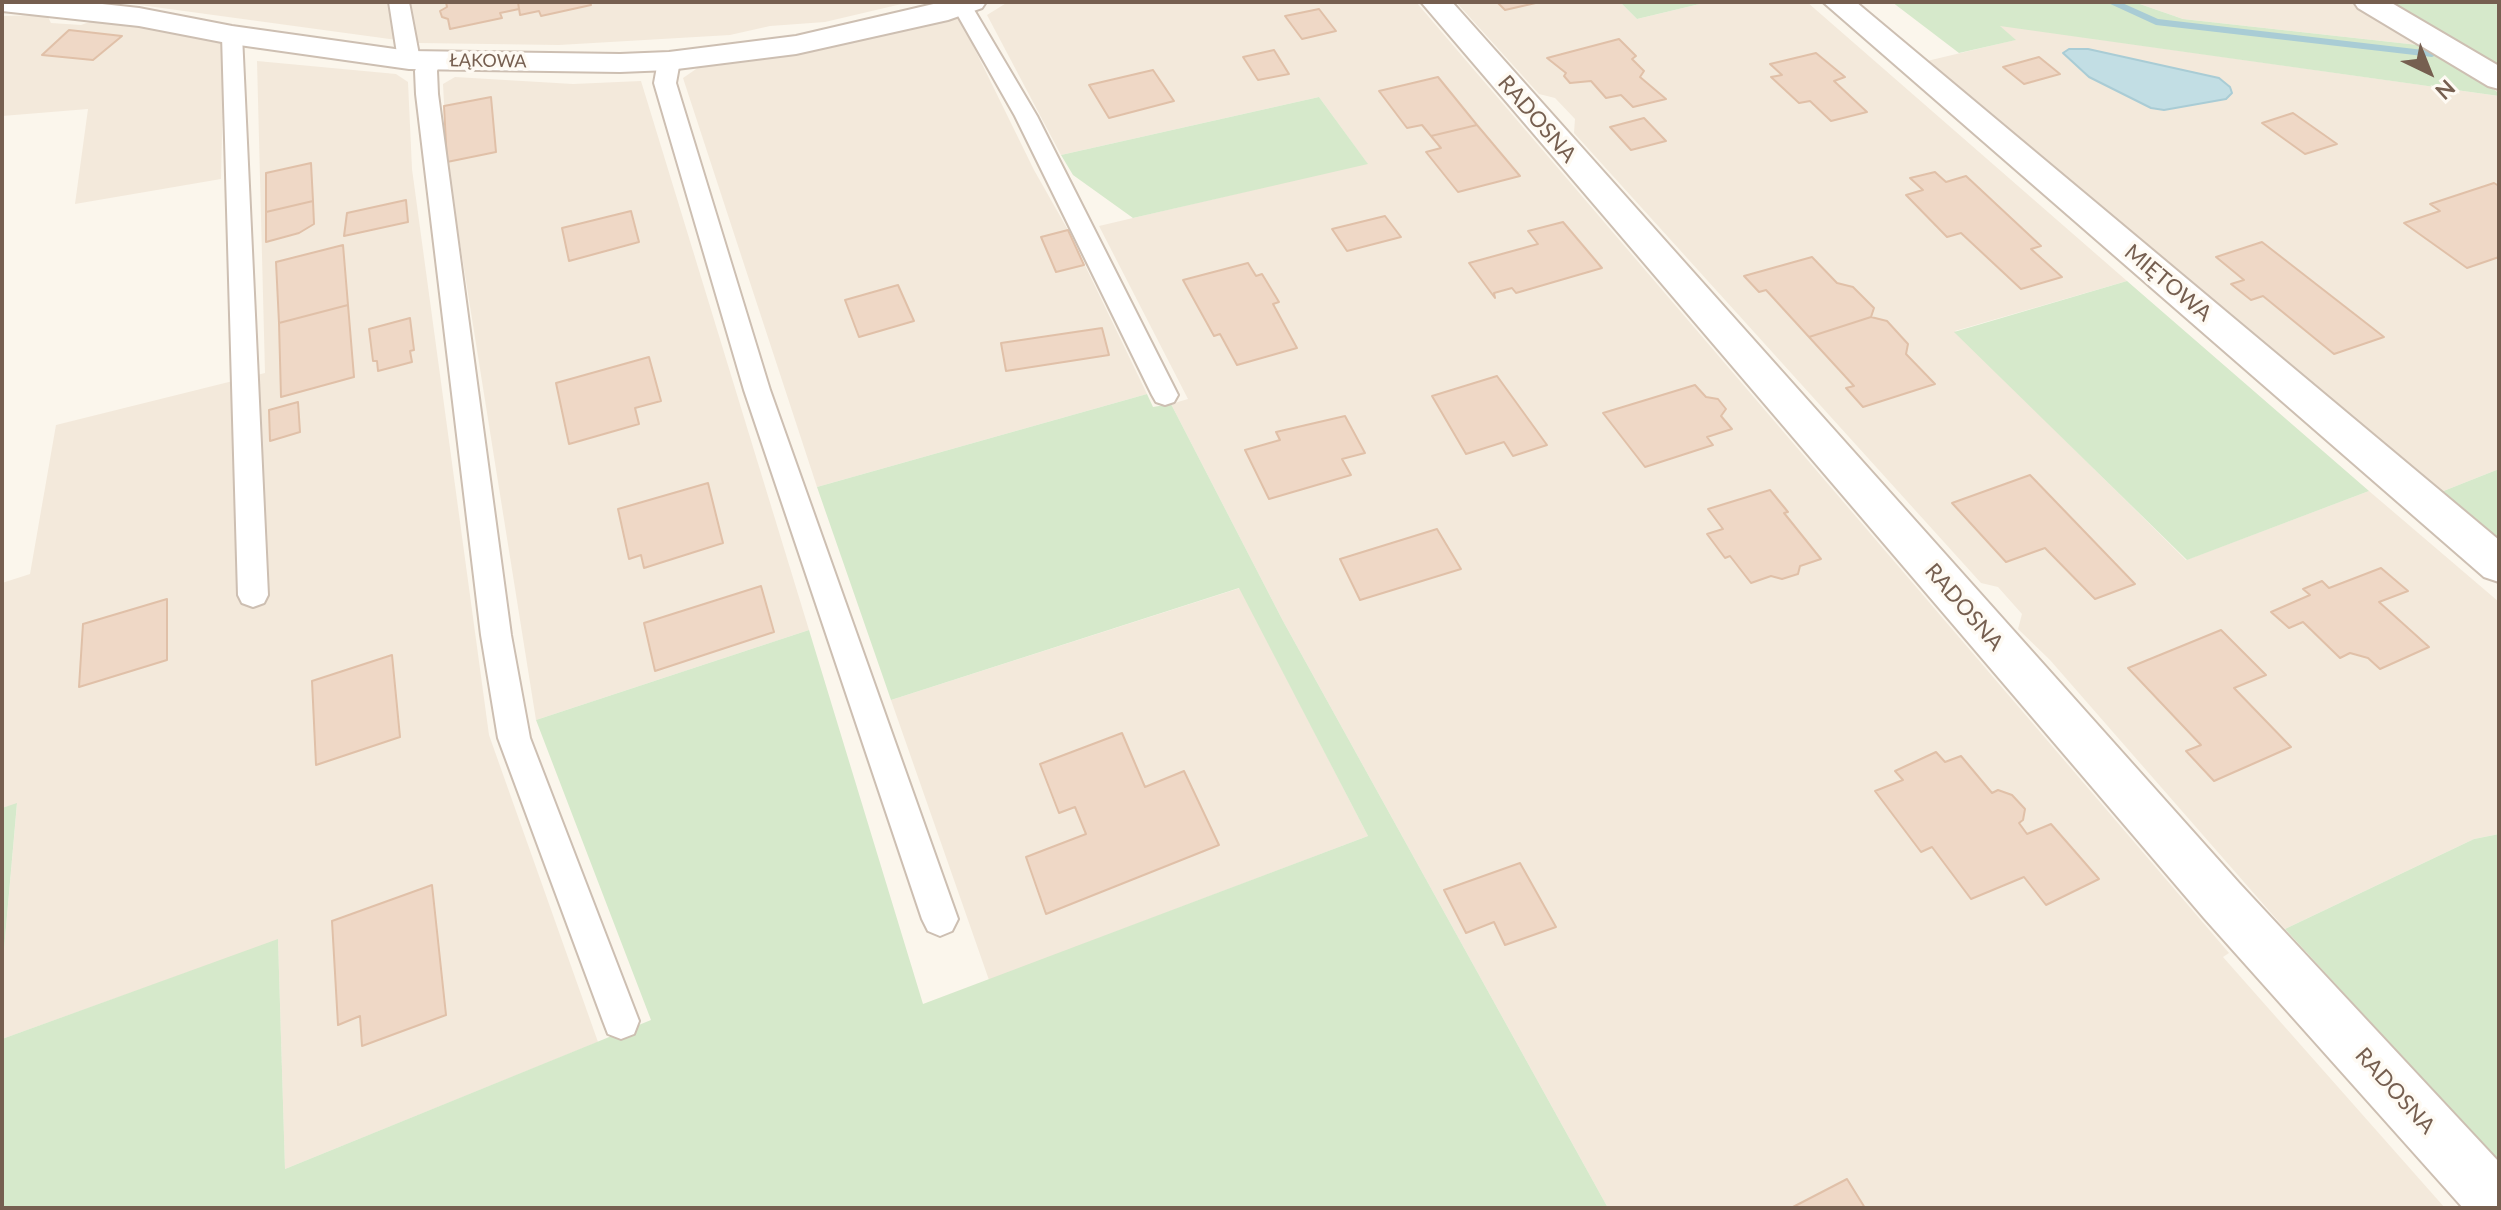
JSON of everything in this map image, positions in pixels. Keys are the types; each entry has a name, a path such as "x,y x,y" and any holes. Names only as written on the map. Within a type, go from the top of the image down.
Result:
{"street":[{"name":"ŁĄKOWA","path":"2,2 139,17 232,35 420,60 669,61 796,45 967,4"},
{"name":"RADOSNA","path":"1436,2 2222,901 2499,1205"},
{"name":"MIĘTOWA","path":"1838,2 2499,565"},
{"path":"2369,2 2499,79"}],"lane":[{"path":"399,2 426,71 496,635 514,738 621,1021"},
{"path":"967,4 1165,395"},
{"path":"232,35 253,595"},
{"path":"669,61 665,83 757,390 940,919"}],"shaded area":[{"path":"118,2 910,2 825,22 770,26 730,35 559,45 419,43"},
{"path":"1008,2 1416,2 2229,953 2223,957 2445,1208 1608,1208 1283,621 1171,404 1188,399 1099,226 1367,163 1319,97 1061,155 987,15"},
{"path":"1456,2 1620,2 1637,19 1708,2 1807,2 2127,281 1955,331 2186,560 2369,491 2499,602 2499,834 2474,839 2285,929 2050,660 2018,629 2022,614 1998,587 1981,583 1574,133 1575,119 1555,98 1539,94"},
{"path":"2134,2 2354,2 2427,46 2183,19"},
{"path":"47,15 51,23 81,25 98,19 224,44 221,179 75,204 88,109 2,116 2,16"},
{"path":"959,17 1034,170 1068,230 1147,394 817,487 683,78 699,67 768,59"},
{"path":"1998,25 2499,96 2499,469 2441,492 1927,61 2015,40"},
{"path":"257,61 396,74 408,82 412,169 489,735 598,1042 285,1169 278,940 2,1039 2,972 17,804 2,808 2,583 30,574 56,425 265,373"},
{"path":"455,77 573,84 641,81 809,630 536,720 447,162 443,84"},
{"path":"1240,588 1368,836 989,980 891,700"}],"green space":[{"path":"1620,2 1708,2 1637,19"},
{"path":"1892,2 2134,2 2183,19 2427,46 2499,93 2499,96 2000,26 2016,40 1959,53"},
{"path":"2384,2 2499,2 2499,69"},
{"path":"1319,97 1368,164 1133,218 1073,175 1061,155"},
{"path":"2127,281 2369,491 2187,560 1954,332"},
{"path":"1147,394 1153,407 1171,404 1283,621 1608,1208 2,1208 2,1039 278,939 285,1169 651,1020 536,720 809,630 923,1004 1368,836 1239,588 891,700 817,487"},
{"path":"2499,469 2499,540 2441,492"},
{"path":"17,803 2,972 2,808"},
{"path":"2499,834 2499,1162 2285,929 2474,839"}],"water":[{"path":"2069,49 2088,49 2219,78 2230,87 2232,93 2226,99 2164,110 2151,108 2089,77 2063,53"}],"building":[{"path":"446,2 518,2 519,9 500,13 502,18 450,29 448,19 442,17 440,11 447,7"},
{"path":"518,2 590,2 591,5 541,16 539,11 520,15"},
{"path":"1497,2 1540,2 1505,10"},
{"path":"1319,9 1336,31 1302,39 1285,16"},
{"path":"69,30 122,36 93,60 42,55"},
{"path":"1619,39 1636,56 1632,59 1644,71 1640,77 1666,99 1633,107 1621,95 1606,98 1591,81 1570,83 1564,76 1566,73 1547,58"},
{"path":"1274,50 1289,74 1258,80 1243,57"},
{"path":"1816,53 1845,77 1834,81 1867,112 1831,121 1810,101 1799,103 1771,77 1782,75 1770,64"},
{"path":"2039,57 2060,74 2024,84 2003,67"},
{"path":"1153,70 1174,101 1109,118 1089,85"},
{"path":"1438,77 1477,125 1431,136 1422,125 1407,128 1379,91"},
{"path":"491,97 496,152 447,162 444,106"},
{"path":"2293,113 2337,144 2305,154 2262,123"},
{"path":"1644,118 1666,141 1631,150 1610,127"},
{"path":"1477,125 1520,176 1458,192 1426,152 1441,148 1431,136"},
{"path":"311,163 313,201 266,212 266,173"},
{"path":"1935,172 1946,182 1966,176 2041,246 2031,249 2062,277 2021,289 1961,233 1947,237 1906,195 1923,190 1910,178"},
{"path":"2494,183 2499,186 2499,257 2467,268 2404,223 2440,211 2430,204"},
{"path":"406,200 408,222 344,236 347,213"},
{"path":"313,201 314,224 299,233 266,242 266,212"},
{"path":"631,211 639,242 569,261 562,228"},
{"path":"1385,216 1401,237 1347,251 1332,229"},
{"path":"1563,222 1602,268 1516,293 1512,288 1494,293 1495,298 1469,263 1538,244 1528,231"},
{"path":"1068,230 1084,265 1056,272 1041,237"},
{"path":"2262,242 2384,337 2334,354 2263,296 2251,300 2231,284 2244,280 2216,257"},
{"path":"343,245 348,305 279,323 276,262"},
{"path":"1812,257 1837,283 1853,287 1874,308 1871,317 1809,337 1766,290 1759,292 1744,276"},
{"path":"1248,263 1256,276 1262,274 1279,302 1273,304 1297,348 1237,365 1220,334 1214,336 1183,280"},
{"path":"898,285 914,321 859,337 845,300"},
{"path":"348,305 354,377 281,397 279,323"},
{"path":"1871,317 1887,321 1908,344 1906,354 1935,384 1863,407 1846,388 1854,386 1809,337"},
{"path":"410,318 414,350 410,351 412,362 378,371 377,361 373,361 369,329"},
{"path":"1102,328 1109,355 1006,371 1001,343"},
{"path":"649,357 661,401 635,408 639,424 569,444 556,383"},
{"path":"1497,376 1547,445 1513,456 1504,442 1466,454 1432,396"},
{"path":"1695,385 1706,397 1718,399 1726,409 1721,416 1732,429 1707,437 1713,445 1645,467 1603,413"},
{"path":"298,402 300,432 270,441 269,410"},
{"path":"1345,416 1365,453 1342,459 1351,475 1269,499 1245,450 1280,440 1276,432"},
{"path":"2030,475 2135,584 2095,599 2045,548 2006,562 1952,503"},
{"path":"708,483 723,543 644,568 641,555 629,559 618,509"},
{"path":"1770,490 1788,512 1784,513 1821,559 1800,566 1798,574 1782,579 1771,576 1751,583 1730,556 1725,558 1707,534 1723,529 1708,509"},
{"path":"1437,529 1461,569 1360,600 1340,559"},
{"path":"2381,568 2408,591 2379,602 2429,647 2380,669 2368,658 2350,653 2340,658 2303,622 2289,628 2271,612 2310,595 2303,589 2322,581 2329,588"},
{"path":"761,586 774,632 655,671 644,623"},
{"path":"167,599 167,660 79,687 83,624"},
{"path":"2221,630 2266,675 2234,688 2291,747 2214,781 2186,751 2201,745 2128,668"},
{"path":"392,655 400,737 316,765 312,681"},
{"path":"1122,733 1145,787 1184,771 1219,845 1046,914 1026,857 1086,834 1075,807 1059,813 1040,764"},
{"path":"1936,752 1945,762 1961,756 1992,793 1998,790 2012,795 2025,809 2023,820 2019,823 2027,834 2051,824 2099,879 2046,905 2024,877 1971,899 1932,847 1921,852 1875,791 1903,780 1895,771"},
{"path":"1520,863 1556,927 1505,945 1494,922 1466,933 1444,890"},
{"path":"432,885 446,1015 362,1046 360,1016 338,1025 332,921"},
{"path":"1847,1179 1865,1208 1791,1208"}],"waterway":[{"path":"2111,2 2156,22 2432,54"}]}
